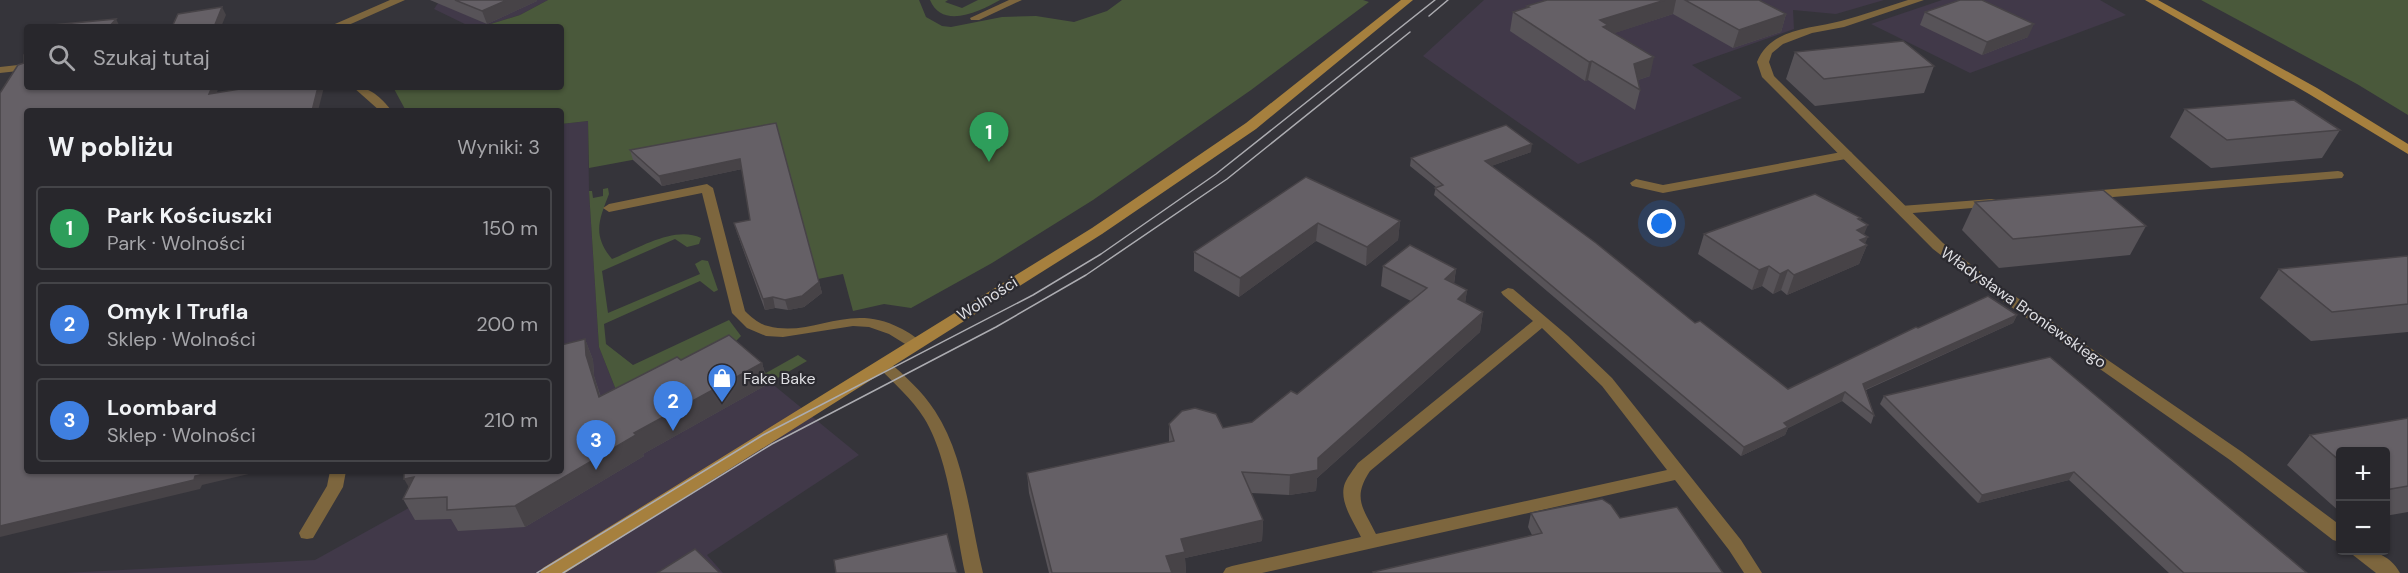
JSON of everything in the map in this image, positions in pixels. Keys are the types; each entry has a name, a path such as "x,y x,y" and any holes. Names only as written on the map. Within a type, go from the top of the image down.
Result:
{"street":[{"path":"341,24 400,0"},
{"name":"Wolności","path":"550,573 1097,231 1185,172 1313,78 1408,0"},
{"name":"Władysława Broniewskiego","path":"1919,0 1840,25 1809,30 1779,42 1767,51 1763,62 1768,77 1938,246 1982,280 2236,456 2336,533"},
{"path":"2150,0 2313,91 2408,150"},
{"path":"2367,555 2390,573"}],"lane":[{"path":"975,18 1017,0"},
{"path":"0,70 24,67"},
{"path":"362,90 383,108"},
{"path":"1636,183 1663,189 1846,155"},
{"path":"2072,196 2338,175"},
{"path":"609,208 708,188 739,313 748,326 765,332 784,332 867,322 882,325 915,344"},
{"path":"1901,210 2008,201"},
{"path":"1508,292 1607,382 1735,545 1753,573"},
{"path":"1372,542 1353,504 1352,485 1364,467 1542,321"},
{"path":"883,364 912,391 934,423 948,461 974,573"},
{"path":"1232,573 1678,473"},
{"path":"307,533 335,487 337,474"}],"shaded area":[{"path":"431,0 548,0 520,15 491,24 465,24 434,9 438,3"},
{"path":"1484,0 1884,0 1836,14 1793,10 1794,29 1692,65 1742,98 1578,164 1423,56"},
{"path":"1942,0 2100,0 2126,15 1970,73 1871,24"},
{"path":"588,121 589,191 599,347 622,405 731,350 859,455 707,555 723,573 64,573 315,560 416,504 548,474 564,474 564,124"}],"green space":[{"path":"548,0 919,0 926,17 942,26 951,27 1002,17 1036,16 1074,22 1107,11 1122,0 1363,0 1369,2 1251,90 1093,200 992,263 911,308 884,304 853,311 843,274 818,279 778,133 589,168 588,121 564,124 564,108 404,108 395,90 564,90 564,24 491,24 520,15"},
{"path":"930,0 948,0 945,2 962,8 978,0 1000,0 973,13 952,16 936,9"},
{"path":"2201,0 2408,0 2408,115 2357,84"},
{"path":"608,188 609,194 599,227 602,242 612,259 668,236 680,234 701,238 699,244 687,247 675,239 602,271 608,313 700,274 695,264 702,260 708,261 718,290 714,292 700,281 604,324 606,344 633,365 729,320 741,336 733,344 766,373 798,355 807,361 769,383 730,350 622,405 599,347 589,191 592,191 593,198 603,196 603,189"}],"building":[{"path":"455,0 507,0 482,11"},
{"path":"1547,0 1665,0 1600,20 1608,25 1603,27 1654,57 1634,64 1640,90 1592,61 1589,62 1513,12"},
{"path":"1685,0 1759,0 1786,14 1739,30"},
{"path":"1960,0 1982,0 2034,24 1987,42 1925,12"},
{"path":"222,7 215,24 173,24 178,14"},
{"path":"116,19 112,24 63,24"},
{"path":"1903,41 1934,66 1824,79 1795,52"},
{"path":"24,63 24,90 211,90 209,94 234,90 317,90 313,108 24,108 24,474 203,474 195,476 194,480 0,526 0,93 18,65"},
{"path":"2294,100 2340,130 2227,140 2185,109"},
{"path":"776,123 819,282 802,296 785,300 773,297 763,299 734,223 750,220 740,159 659,176 630,150"},
{"path":"1506,125 1532,144 1485,161 1596,243 1695,323 1700,321 1788,389 1916,327 1988,296 2017,315 1863,384 1874,415 1845,392 1784,423 1788,427 1744,447 1435,188 1443,185 1411,158"},
{"path":"1306,177 1400,221 1367,247 1318,223 1240,278 1194,252"},
{"path":"2103,190 2146,226 2013,239 1975,202"},
{"path":"1815,194 1861,218 1858,219 1868,225 1857,230 1868,237 1860,240 1867,245 1794,275 1788,270 1780,274 1769,266 1759,270 1704,234"},
{"path":"1410,245 1456,269 1445,279 1467,290 1458,299 1483,312 1318,458 1318,470 1290,475 1242,472 1263,520 1181,539 1185,552 1166,556 1172,573 1052,573 1027,473 1174,441 1169,424 1182,411 1195,408 1216,414 1223,428 1252,422 1291,391 1297,394 1427,288 1383,266"},
{"path":"2407,256 2408,304 2332,312 2279,269"},
{"path":"729,335 762,363 634,433 636,435 515,506 447,510 447,497 403,499 414,477 404,479 404,474 564,474 564,344 585,339 586,355 599,397 677,357 681,360"},
{"path":"2050,357 2307,573 2184,573 2074,472 1982,495 1884,396"},
{"path":"2408,418 2408,486 2390,489 2390,447 2336,447 2336,458 2310,435"},
{"path":"1602,499 1611,505 1620,518 1677,507 1723,573 1373,572 1542,533 1531,513"},
{"path":"947,534 957,573 836,573 834,560"},
{"path":"695,549 720,573 657,573"}],"tram line":[{"path":"537,573 763,435 1033,295 1101,254 1216,174 1435,0"},
{"path":"1429,16 1448,0"},
{"path":"563,573 772,444 996,327 1086,275 1227,179 1410,32"}],"place":[{"name":"Park Kościuszki","path":"989,162"},
{"name":"Fake Bake","path":"722,404"},
{"name":"Omyk I Trufla","path":"673,431"},
{"name":"Loombard","path":"596,470"}]}
